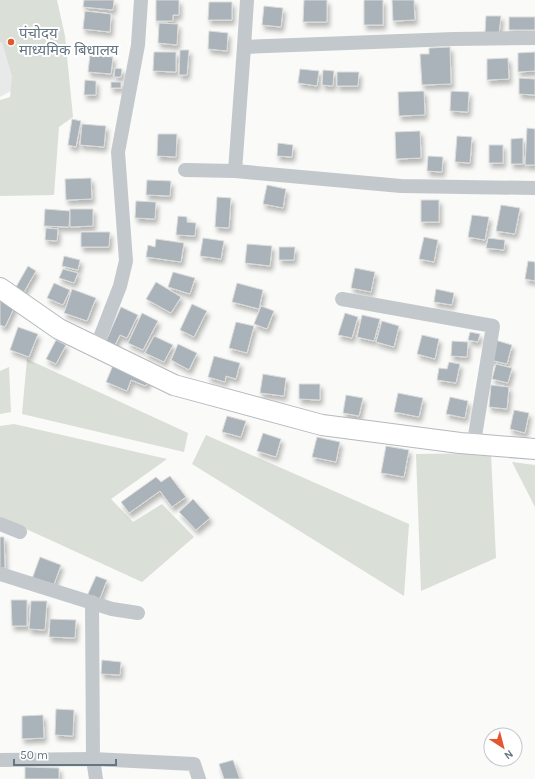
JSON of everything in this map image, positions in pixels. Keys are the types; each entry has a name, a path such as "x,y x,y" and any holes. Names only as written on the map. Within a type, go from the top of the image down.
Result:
{"street":[{"path":"96,348 120,286 126,261 118,152 138,45 141,0"},
{"path":"235,171 247,0"},
{"path":"244,47 454,39 535,38"},
{"path":"185,170 235,171 401,186 535,188"},
{"path":"0,288 59,329 174,385 322,425 460,443 474,442 535,449"},
{"path":"342,299 493,326 474,442"},
{"path":"0,524 20,532"},
{"path":"0,574 112,609 138,613"},
{"path":"92,602 93,759 96,779"},
{"path":"0,760 93,759 194,764 199,779"}],"shaded area":[{"path":"0,0 24,84 0,97"},
{"path":"0,0 57,0 65,36 73,117 59,127 54,195 0,196 0,100 10,97 12,76 2,42 0,42"},
{"path":"27,359 188,433 184,452 22,414"},
{"path":"9,367 11,412 0,414 0,371"},
{"path":"14,424 167,459 111,499 133,522 162,504 194,537 142,582 0,517 0,426"},
{"path":"206,435 409,524 404,596 192,464"},
{"path":"491,453 496,558 421,591 416,454"},
{"path":"512,462 535,465 535,507"}],"building":[{"path":"84,0 114,0 113,10 83,7"},
{"path":"156,0 179,0 179,15 173,15 173,21 156,21"},
{"path":"304,0 327,0 327,22 303,22"},
{"path":"364,0 383,0 383,25 364,25"},
{"path":"392,0 414,0 415,20 393,21"},
{"path":"209,2 232,2 232,20 208,20"},
{"path":"264,6 283,8 281,27 262,25"},
{"path":"85,11 111,14 110,32 83,29"},
{"path":"486,16 501,16 499,34 485,33"},
{"path":"509,17 535,17 535,30 509,30"},
{"path":"159,23 178,24 177,45 158,43"},
{"path":"209,31 228,33 227,51 208,49"},
{"path":"450,47 451,84 422,85 420,54 429,54 429,48"},
{"path":"180,50 189,50 187,75 179,75"},
{"path":"154,52 176,52 176,72 153,71"},
{"path":"535,52 535,71 518,72 518,53"},
{"path":"90,55 113,57 111,74 88,72"},
{"path":"508,58 509,79 487,80 487,59"},
{"path":"115,68 122,69 121,77 114,77"},
{"path":"300,69 319,71 317,86 298,83"},
{"path":"323,70 334,71 333,86 322,85"},
{"path":"337,72 359,72 358,86 337,86"},
{"path":"519,78 535,79 535,95 519,94"},
{"path":"85,80 96,81 96,95 84,95"},
{"path":"111,82 121,82 121,88 111,88"},
{"path":"424,91 425,115 399,116 398,92"},
{"path":"451,91 469,92 468,112 450,111"},
{"path":"72,119 81,121 76,147 68,145"},
{"path":"82,124 106,126 104,147 80,145"},
{"path":"527,128 535,129 535,165 525,165"},
{"path":"420,131 421,158 396,159 395,132"},
{"path":"158,134 177,134 176,157 157,156"},
{"path":"457,136 472,137 470,163 455,162"},
{"path":"523,138 523,164 511,164 511,139"},
{"path":"278,143 293,145 292,157 277,156"},
{"path":"489,145 503,145 503,163 489,163"},
{"path":"428,156 443,157 442,172 427,171"},
{"path":"91,178 92,199 66,200 65,179"},
{"path":"147,180 171,181 170,196 146,195"},
{"path":"267,185 286,189 283,208 263,204"},
{"path":"217,197 231,198 229,228 215,227"},
{"path":"421,200 439,200 439,222 421,222"},
{"path":"136,201 156,202 155,219 135,218"},
{"path":"501,205 520,208 515,234 496,231"},
{"path":"45,209 70,211 69,227 44,226"},
{"path":"70,209 93,209 93,226 70,227"},
{"path":"472,215 489,217 485,240 468,237"},
{"path":"178,216 187,217 187,222 196,223 195,236 176,235"},
{"path":"46,228 58,229 57,241 45,240"},
{"path":"81,232 110,232 109,247 81,247"},
{"path":"424,237 438,240 434,262 419,259"},
{"path":"203,238 224,241 221,259 200,256"},
{"path":"488,238 505,240 504,250 486,248"},
{"path":"156,239 184,243 181,262 146,257 148,245 155,247"},
{"path":"247,244 272,246 270,266 245,263"},
{"path":"279,247 295,247 294,260 279,260"},
{"path":"64,256 80,260 78,270 62,266"},
{"path":"528,261 535,262 535,281 525,279"},
{"path":"28,266 36,271 24,292 16,287"},
{"path":"355,268 375,272 371,292 351,288"},
{"path":"63,269 78,273 74,283 59,278"},
{"path":"173,272 195,278 190,294 168,287"},
{"path":"156,282 181,297 171,313 146,299"},
{"path":"54,283 70,290 63,305 47,298"},
{"path":"237,283 263,290 259,309 232,302"},
{"path":"72,289 96,298 87,321 64,313"},
{"path":"436,289 454,293 452,305 434,302"},
{"path":"0,298 15,306 5,327 0,325"},
{"path":"192,304 207,311 194,337 180,330"},
{"path":"261,306 274,311 267,329 254,324"},
{"path":"121,307 138,315 127,338 120,335 115,345 106,341"},
{"path":"142,313 158,321 143,350 128,343"},
{"path":"345,313 358,317 352,338 338,335"},
{"path":"362,315 380,319 374,341 357,337"},
{"path":"382,321 399,326 394,347 376,342"},
{"path":"236,322 254,326 247,353 229,348"},
{"path":"18,327 38,334 29,357 10,350"},
{"path":"470,332 480,334 478,342 468,340"},
{"path":"422,335 439,339 435,359 417,354"},
{"path":"154,336 173,345 164,362 145,353"},
{"path":"56,340 66,345 56,364 46,359"},
{"path":"495,340 512,345 507,364 490,360"},
{"path":"452,341 468,342 467,357 451,356"},
{"path":"178,344 197,353 189,370 171,360"},
{"path":"214,356 240,363 236,379 226,376 225,382 208,377"},
{"path":"449,362 460,364 456,383 437,380 439,368 447,369"},
{"path":"114,363 150,378 146,386 131,380 127,391 106,382"},
{"path":"496,364 512,368 508,383 492,379"},
{"path":"263,374 286,378 284,396 260,393"},
{"path":"299,384 320,384 320,400 299,399"},
{"path":"491,385 509,387 507,409 489,407"},
{"path":"398,393 423,398 419,417 394,412"},
{"path":"346,395 363,398 359,416 343,413"},
{"path":"450,397 468,401 465,418 446,414"},
{"path":"514,410 529,413 525,433 510,429"},
{"path":"227,416 246,421 241,437 222,432"},
{"path":"263,433 281,439 276,457 257,451"},
{"path":"317,437 340,442 336,462 312,457"},
{"path":"386,446 409,450 404,477 381,473"},
{"path":"170,476 186,497 172,507 160,491 129,513 121,502 156,477 161,482"},
{"path":"193,499 210,518 196,530 179,512"},
{"path":"0,537 4,537 5,568 0,568"},
{"path":"40,557 61,565 53,587 32,579"},
{"path":"96,576 107,580 99,601 87,596"},
{"path":"11,600 27,600 27,626 12,626"},
{"path":"31,601 47,601 45,630 29,629"},
{"path":"50,619 76,620 75,638 49,637"},
{"path":"102,660 121,662 120,675 101,674"},
{"path":"56,709 74,710 73,736 55,735"},
{"path":"43,715 44,738 22,739 22,716"},
{"path":"233,760 240,779 224,779 219,764"},
{"path":"25,767 59,768 59,779 25,779"}],"place":[{"name":"पंचोदय माध्यमिक बिधालय","path":"11,42"}]}
